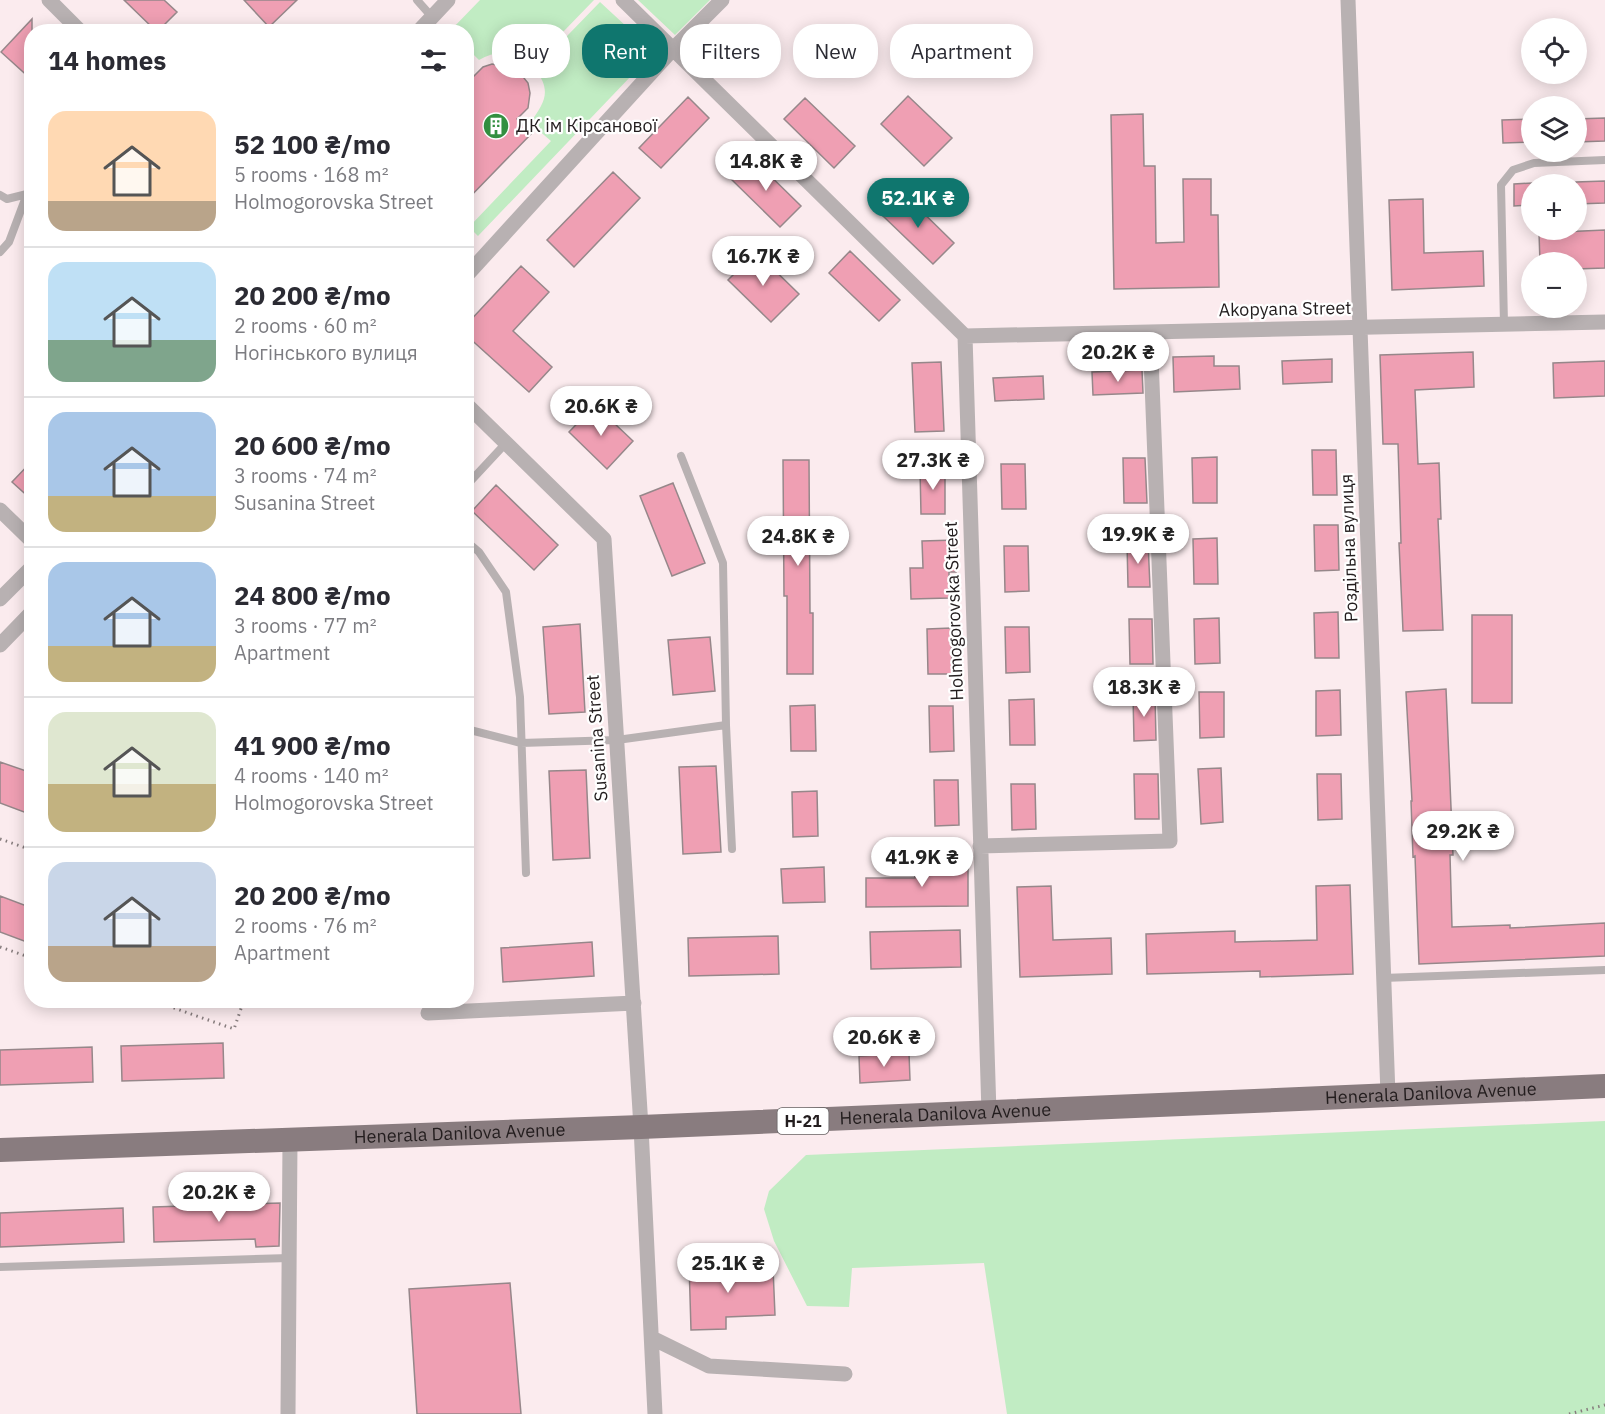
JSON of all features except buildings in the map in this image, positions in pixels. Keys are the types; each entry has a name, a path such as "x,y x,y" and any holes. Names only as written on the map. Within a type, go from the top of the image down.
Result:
{"main road":[{"name":"Henerala Danilova Avenue","path":"0,1150 641,1127 1605,1086"}],"street":[{"path":"49,0 73,24"},
{"path":"425,24 448,0"},
{"path":"622,0 965,336"},
{"path":"474,267 673,48 722,0"},
{"name":"Роздільна вулиця","path":"1348,0 1388,1095"},
{"name":"Akopyana Street","path":"965,336 1605,322"},
{"path":"980,846 1170,841 1150,332"},
{"name":"Holmogorovska Street","path":"965,336 989,1113"},
{"name":"Susanina Street","path":"474,412 604,539 634,1003 655,1414"},
{"path":"0,510 24,533"},
{"path":"0,599 24,575"},
{"path":"0,645 24,620"},
{"path":"428,1013 634,1003"},
{"path":"288,1414 290,1140"},
{"path":"651,1338 709,1366 845,1374"}],"lane":[{"path":"417,0 432,17"},
{"path":"1504,324 1501,185 1513,170 1534,163 1605,160"},
{"path":"0,195 7,199 24,194"},
{"path":"0,252 9,242 24,204"},
{"path":"474,477 506,443"},
{"path":"681,456 723,563 726,724 732,849"},
{"path":"474,548 506,592 520,697 526,873"},
{"path":"474,731 521,743 617,740 726,724"},
{"path":"1383,978 1605,970"},
{"path":"0,1267 289,1258"}],"path":[{"path":"0,839 24,847"},
{"path":"0,947 24,955"},
{"path":"174,1008 234,1029 241,1008"},
{"path":"1569,1414 1605,1405"}],"green space":[{"path":"480,0 594,0 570,25 492,24 492,54 479,60 474,55 474,24 457,24"},
{"path":"638,0 710,0 686,24 680,24 680,30 675,35 668,28 668,24 663,24"},
{"path":"600,2 624,24 582,24 582,78 629,78 478,236 474,232 474,222 551,141 530,123 543,102 544,84 541,78 570,78 570,33"},
{"path":"1605,1121 1605,1414 1007,1414 984,1263 852,1268 849,1307 807,1306 774,1241 764,1209 769,1191 806,1155"}],"place":[{"name":"ДК ім Кірсанової","path":"496,126"}]}
